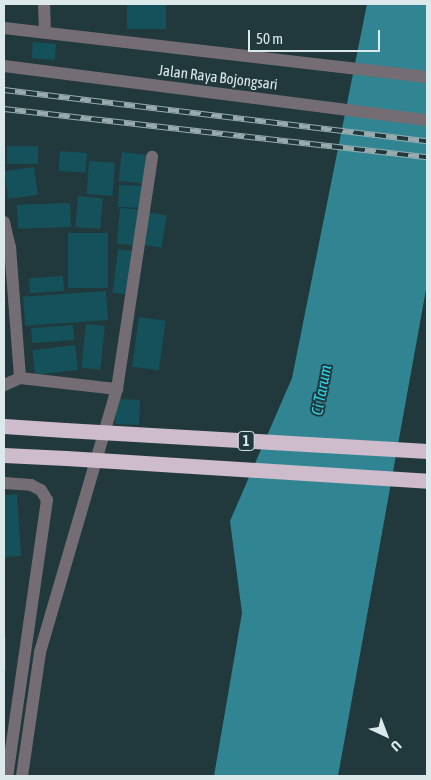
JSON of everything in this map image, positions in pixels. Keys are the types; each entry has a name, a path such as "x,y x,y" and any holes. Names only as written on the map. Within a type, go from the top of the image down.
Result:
{"highway":[{"name":"1","path":"4,426 427,451"},
{"name":"1","path":"4,455 427,481"}],"street":[{"path":"44,4 45,30"},
{"name":"Jalan Raya Bojongsari","path":"10,29 45,30 427,77"},
{"name":"Jalan Raya Bojongsari","path":"7,66 427,120"},
{"path":"22,776 40,652 117,389 152,157"},
{"path":"4,222 10,247 20,378"},
{"path":"4,385 20,378 117,389"},
{"path":"4,483 31,485 41,490 47,500 7,776"}],"water":[{"name":"Ci Tarum","path":"367,4 427,4 427,284 338,776 214,776 242,613 230,521 292,378"}],"building":[{"path":"127,4 166,4 166,29 127,29"},
{"path":"33,42 56,44 55,60 32,58"},
{"path":"7,146 38,146 38,164 7,164"},
{"path":"60,151 87,153 86,173 59,171"},
{"path":"122,152 148,155 144,184 118,181"},
{"path":"89,161 115,163 113,196 87,194"},
{"path":"34,167 38,195 8,199 4,171"},
{"path":"119,185 142,186 141,208 118,207"},
{"path":"78,196 103,198 100,229 75,227"},
{"path":"70,203 71,227 18,229 17,205"},
{"path":"120,208 141,210 138,246 117,244"},
{"path":"147,212 167,215 162,248 142,245"},
{"path":"68,233 108,233 108,288 68,288"},
{"path":"118,249 135,251 130,295 113,293"},
{"path":"63,276 64,291 30,293 29,278"},
{"path":"106,291 108,320 25,326 23,297"},
{"path":"139,317 166,321 159,370 132,367"},
{"path":"86,324 105,326 100,370 81,368"},
{"path":"73,325 74,340 32,343 31,328"},
{"path":"75,345 78,370 35,375 32,350"},
{"path":"116,399 140,400 139,425 115,424"},
{"path":"17,494 21,556 4,557 4,495"},
{"path":"4,637 6,637 6,670 4,670"}],"railway":[{"path":"4,90 427,141"},
{"path":"4,109 427,157"}]}
